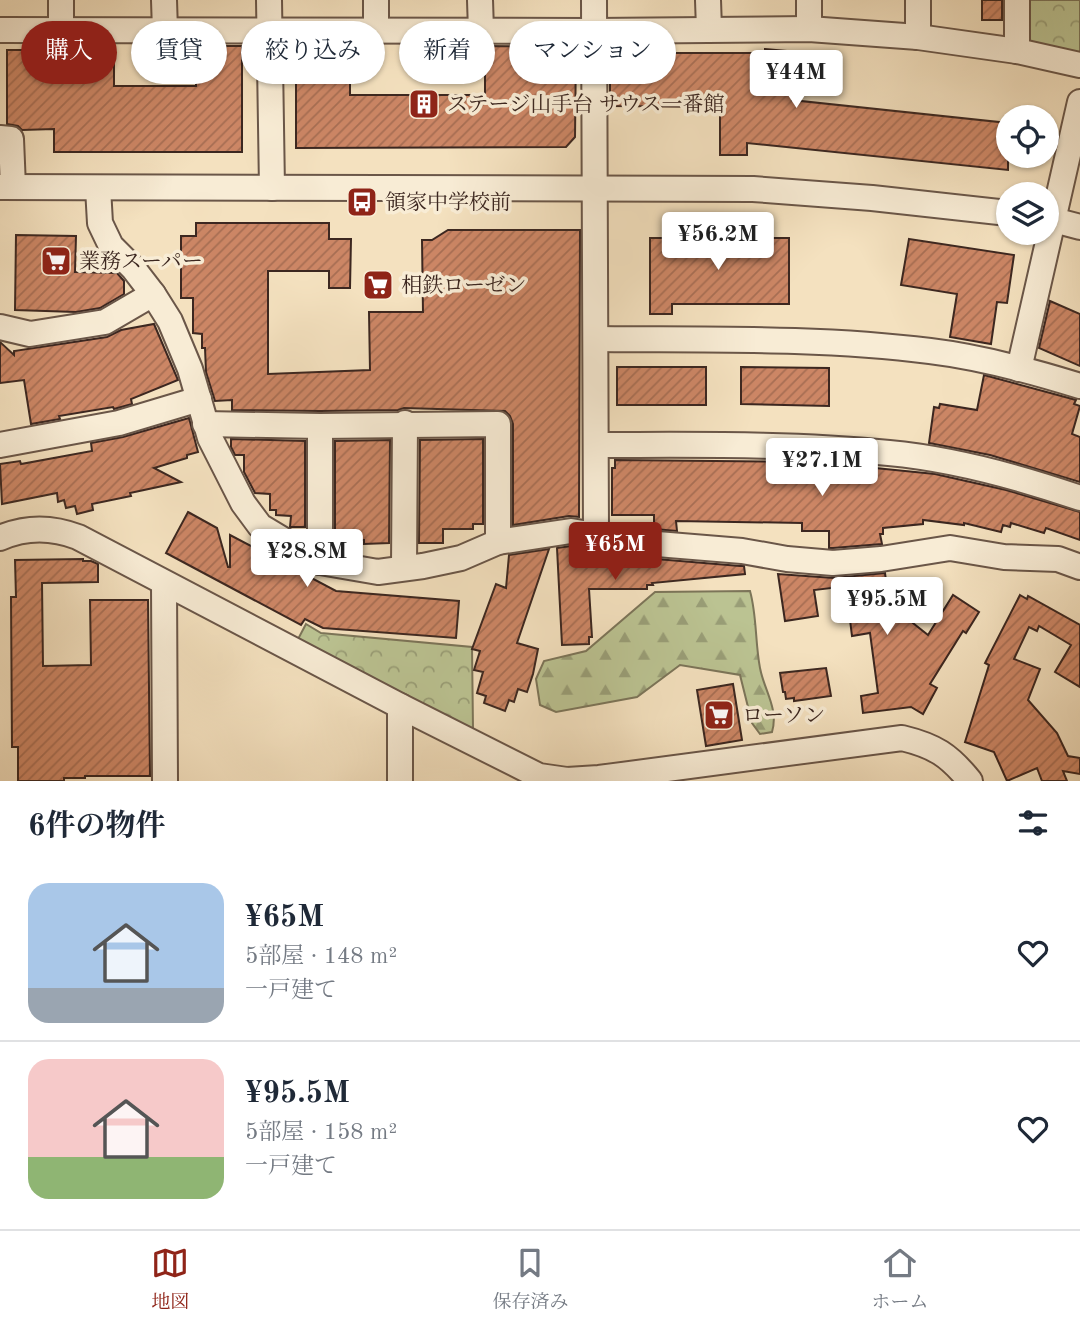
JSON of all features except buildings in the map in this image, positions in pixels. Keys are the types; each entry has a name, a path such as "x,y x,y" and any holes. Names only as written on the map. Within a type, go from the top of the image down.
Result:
{"street":[{"path":"61,0 61,21"},
{"path":"164,0 165,21"},
{"path":"270,0 270,21"},
{"path":"376,0 376,21"},
{"path":"480,0 481,21"},
{"path":"594,0 595,21"},
{"path":"708,0 709,29"},
{"path":"809,0 809,29"},
{"path":"918,0 918,37"},
{"path":"1017,0 1017,51"},
{"path":"676,30 809,29 918,37 1017,51 1080,65"},
{"path":"0,30 21,30"},
{"path":"271,84 272,188"},
{"path":"595,84 596,534"},
{"path":"1059,183 1080,102"},
{"path":"0,138 11,139 6,187 753,189 996,212"},
{"path":"98,188 100,223 111,246 133,268 170,321 190,369 210,438 243,503 260,526 320,562 378,572 461,558 498,542 571,531 645,543 742,551 833,563 881,559 950,548 1004,557 1058,559 1080,567"},
{"path":"1059,221 1080,227"},
{"path":"1019,369 1044,245"},
{"path":"0,327 30,334 105,322 153,294"},
{"path":"596,339 824,343 931,351 1019,369 1080,386"},
{"path":"0,445 119,423 199,399"},
{"path":"205,424 498,424 498,542"},
{"path":"404,568 405,424"},
{"path":"320,426 320,562"},
{"path":"596,445 800,446 891,453 1025,479 1080,498"},
{"path":"0,538 20,531 43,529 65,532 90,543 164,584 539,776 567,780 641,777 902,738 929,745 954,761 970,781"},
{"path":"164,584 165,781"},
{"path":"400,706 400,781"}],"green space":[{"path":"1025,0 1080,0 1080,56 1029,44"},
{"path":"750,591 760,668 774,715 772,732 760,734 752,723 740,675 680,665 637,697 556,712 540,705 536,679 544,661 586,651 655,592"},
{"path":"306,624 321,633 472,647 473,729 297,641"}],"place":[{"name":"ステージ山手台 サウス一番館","path":"424,104"},
{"name":"領家中学校前","path":"362,202"},
{"name":"業務スーパー","path":"56,261"},
{"name":"相鉄ローゼン","path":"378,285"},
{"name":"ローソン","path":"719,715"}]}
